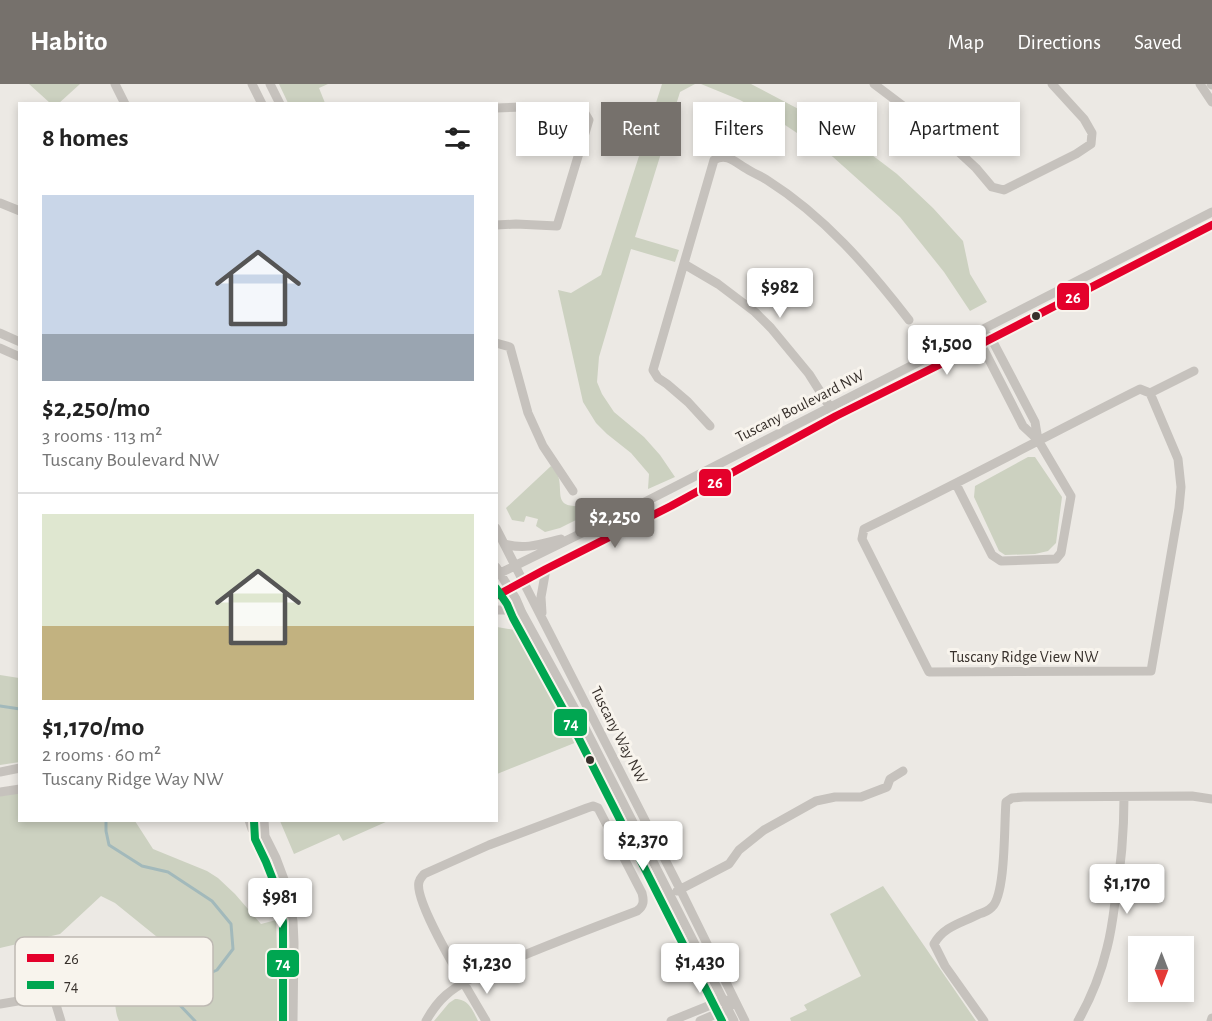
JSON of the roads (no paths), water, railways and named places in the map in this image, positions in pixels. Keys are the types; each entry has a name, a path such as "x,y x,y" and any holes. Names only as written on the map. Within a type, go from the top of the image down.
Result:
{"street":[{"path":"115,84 124,102"},
{"path":"252,84 261,102"},
{"path":"270,84 279,102"},
{"path":"874,84 935,130 976,168 992,187 1004,190 1076,154 1091,144 1092,133 1084,119 1052,84"},
{"path":"1200,84 1212,102"},
{"path":"498,108 583,110 589,120 557,226 498,225"},
{"path":"710,426 688,402 658,378 653,370 714,160 719,157 727,156 797,201 835,234 878,279 909,320"},
{"path":"0,203 18,211"},
{"name":"Tuscany Boulevard NW","path":"498,572 581,534 1212,212"},
{"name":"Tuscany Boulevard NW","path":"498,595 546,568 671,506 836,416 1212,225"},
{"path":"684,264 718,284 755,312 809,374 836,416"},
{"path":"980,330 991,338 1035,422 1038,440"},
{"path":"956,484 992,555 1001,561 1056,559 1061,553 1071,496 1038,440 1023,426 981,344 980,330"},
{"path":"0,333 18,341"},
{"path":"498,344 510,347 528,413 543,446 573,491"},
{"path":"0,348 18,356"},
{"name":"Tuscany Ridge View NW","path":"1150,393 1194,371"},
{"name":"Tuscany Ridge View NW","path":"1140,389 1150,393 1178,459 1181,486 1150,671 928,672 862,539 864,530 1140,389"},
{"name":"Tuscany Way NW","path":"498,532 745,1021"},
{"path":"505,544 514,547 529,547 581,534"},
{"path":"543,618 541,597 546,568"},
{"name":"Tuscany Way NW","path":"498,572 516,599 582,722 734,1021"},
{"path":"498,610 513,610 522,613"},
{"path":"0,772 18,768"},
{"path":"670,895 729,864 739,850 764,830 816,801 835,797 861,797 887,787 890,779 903,771"},
{"path":"0,792 18,789"},
{"path":"1078,1021 1102,968 1107,948 1122,856 1124,796"},
{"path":"984,1021 945,966 934,944 939,934 992,907 997,897 1004,852 1006,802 1012,798 1023,797 1192,796 1212,799"},
{"path":"426,1021 445,996 465,983 473,977 640,909 643,904 642,893 598,808 593,806 489,845 424,874 419,880 423,905 435,932 465,983 486,1021"},
{"path":"250,822 252,829 265,836"},
{"path":"264,822 265,836 285,882 293,921 293,1021"},
{"path":"670,1021 723,1000 735,1001"},
{"path":"0,1004 15,1001"},
{"path":"700,1021 728,1009 735,1001"},
{"path":"57,1006 62,1021"}],"waterway":[{"path":"0,706 18,709"},
{"path":"106,822 109,845 142,866 168,872 212,901 231,924 233,949 217,970 213,972"},
{"path":"181,1006 195,1021"}]}
